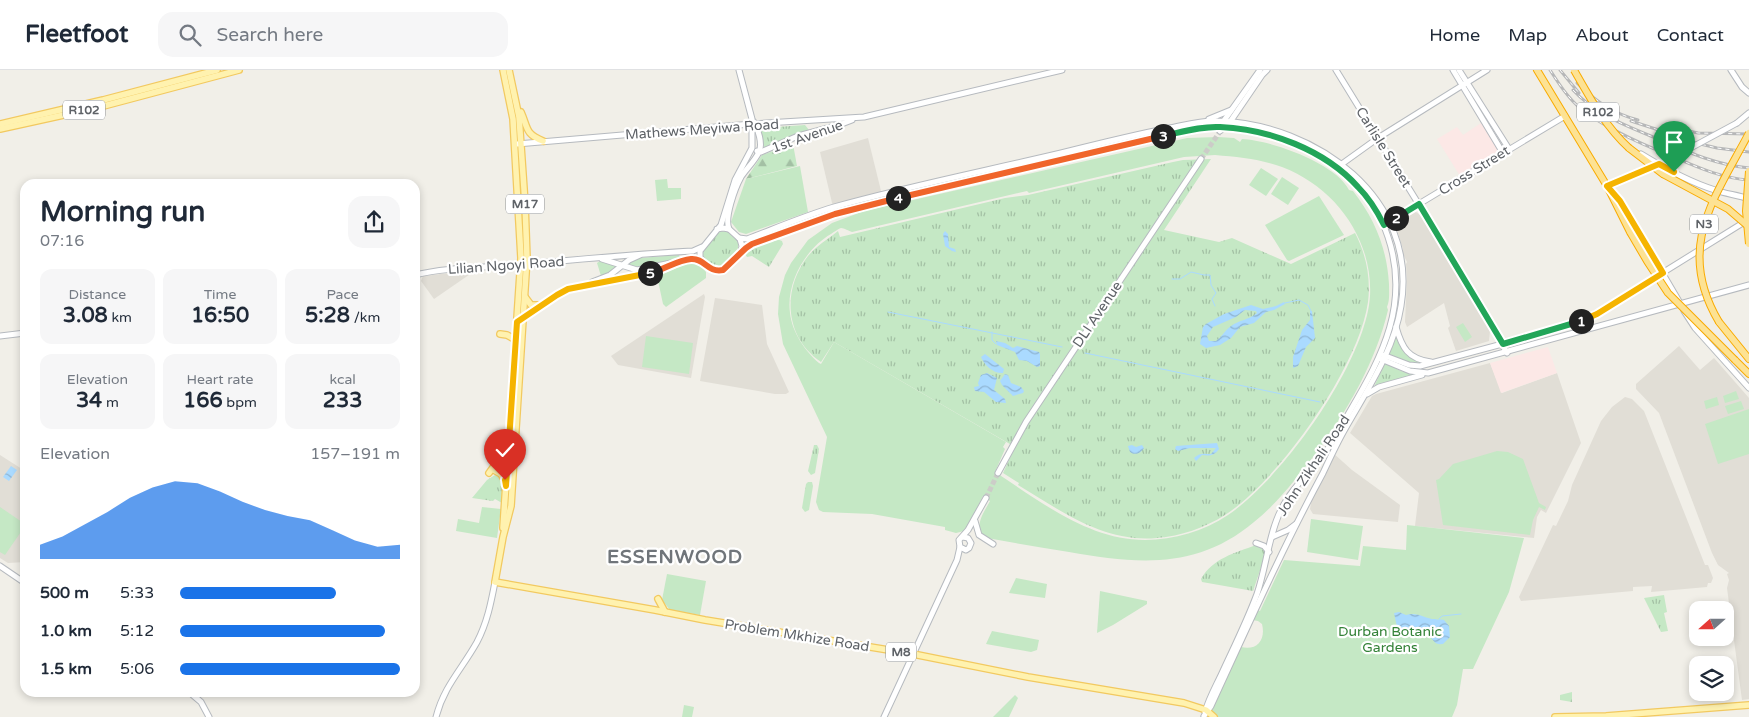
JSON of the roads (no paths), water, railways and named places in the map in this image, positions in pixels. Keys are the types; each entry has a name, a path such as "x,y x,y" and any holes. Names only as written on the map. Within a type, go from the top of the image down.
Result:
{"highway":[{"name":"R102","path":"1537,70 1607,186"},
{"name":"R102","path":"1574,70 1601,116 1615,134 1629,148 1656,166"},
{"name":"N3","path":"1749,133 1708,211 1699,247 1701,278 1708,300 1725,331 1749,359"},
{"path":"1656,166 1728,209 1749,227"},
{"path":"1749,171 1746,211 1749,244"},
{"path":"1607,186 1630,232 1668,293 1749,374"}],"main road":[{"name":"R102","path":"0,124 138,94 217,70"},
{"name":"R102","path":"0,129 239,70"},
{"name":"M17","path":"436,717 444,692 484,628 490,609 513,483 525,297 525,203 518,144 503,70"},
{"name":"M17","path":"508,70 518,106 518,144"},
{"path":"739,70 753,122"},
{"name":"Mathews Meyiwa Road","path":"518,144 753,122 855,118 1062,70"},
{"path":"1223,127 1232,109 1261,72 1267,70"},
{"name":"Carlisle Street","path":"1336,70 1507,352"},
{"path":"1453,70 1465,83"},
{"path":"1459,70 1503,153"},
{"path":"1339,166 1378,138 1487,70"},
{"path":"1732,70 1742,87 1749,92"},
{"path":"1223,127 1261,72"},
{"path":"518,106 529,133 543,141"},
{"path":"739,238 747,239 811,214 882,195 1154,131 1201,122 1232,109"},
{"path":"1607,186 1677,156 1725,130 1748,114"},
{"name":"Cross Street","path":"1384,225 1565,116"},
{"name":"1st Avenue","path":"759,152 798,136 839,125 855,118"},
{"path":"1486,118 1509,149"},
{"name":"1st Avenue","path":"717,229 722,222 735,180 752,148 753,122"},
{"name":"1st Avenue","path":"729,229 727,221 736,190 742,176 759,152 760,144 753,122"},
{"path":"1201,122 1223,127"},
{"path":"589,284 604,283 654,272 676,263 694,259 712,270 723,270 752,244 835,214 1192,129 1223,127 1264,128 1291,136 1358,177 1372,192 1390,222 1402,271 1402,301 1396,327 1382,357"},
{"path":"1154,131 1156,138"},
{"name":"1st Avenue","path":"752,148 759,152"},
{"path":"1062,153 1064,160"},
{"path":"1674,172 1671,163 1677,156"},
{"name":"DLI Avenue","path":"998,473 1026,422 1201,160"},
{"path":"1339,166 1365,194 1384,225 1395,260 1397,287 1394,316 1382,357"},
{"name":"R102","path":"1656,166 1722,192 1749,197"},
{"name":"R102","path":"1607,186 1620,201 1681,304"},
{"path":"1382,357 1420,366 1590,318 1749,219"},
{"path":"705,264 700,255 702,247 717,229 729,229 739,238 742,244 741,252"},
{"name":"Lilian Ngoyi Road","path":"420,274 438,270 693,251 702,247"},
{"path":"517,322 565,290 589,284 610,275 629,260 646,253"},
{"name":"Lilian Ngoyi Road","path":"597,258 613,261 622,266 637,270 676,263"},
{"name":"M17","path":"503,538 517,322 524,264"},
{"path":"1366,394 1383,386 1428,373 1749,286"},
{"path":"525,297 531,305 542,305"},
{"path":"1681,304 1695,328 1749,388"},
{"path":"1596,314 1600,322 1606,326"},
{"path":"1396,327 1402,346 1410,354 1419,360 1436,362"},
{"path":"0,336 20,334"},
{"path":"500,334 507,335 516,340"},
{"path":"1466,354 1468,363"},
{"path":"1382,357 1410,371 1428,373"},
{"name":"John Zikhali Road","path":"1205,714 1321,475 1344,430 1366,394 1382,357"},
{"name":"John Zikhali Road","path":"1205,714 1254,602 1274,528 1284,505 1335,438 1382,357"},
{"path":"506,486 501,474 492,471 504,452 510,432"},
{"path":"1312,470 1321,475"},
{"path":"962,549 958,542 966,538 986,498"},
{"path":"976,519 979,535 994,544"},
{"path":"1272,537 1284,532 1298,522"},
{"path":"1274,528 1284,532"},
{"path":"884,717 962,549 971,546 966,538"},
{"path":"1256,543 1264,546 1269,552"},
{"path":"0,566 20,580"},
{"name":"Problem Mkhize Road","path":"495,582 1184,703 1214,717"},
{"path":"658,599 665,612"},
{"path":"195,697 201,702 209,717"},
{"path":"1555,717 1605,717 1749,705"}],"water":[{"path":"945,231 948,234 949,247 955,249 956,252 945,246 943,234"},
{"path":"1284,302 1285,304 1266,312 1254,323 1240,327 1231,338 1220,345 1206,348 1200,344 1203,327 1224,314 1251,305 1263,309","holes":["1245,310 1256,311 1257,313 1254,315 1231,326 1216,341 1209,341 1207,336 1213,327 1236,317"]},
{"path":"1310,311 1312,311 1315,338 1306,347 1298,366 1293,368 1293,357 1302,330 1310,320"},
{"path":"996,341 1005,343 1013,348 1017,346 1039,352 1040,366 1037,367 1027,361 1019,360 1015,352 997,345"},
{"path":"985,354 1004,369 1003,373 996,372 987,366 981,357"},
{"path":"987,373 997,378 994,390 1005,399 1006,403 996,402 984,392 975,391 974,387 979,386 978,383 981,375"},
{"path":"1005,374 1008,375 1011,383 1021,387 1024,391 1023,393 1013,396 1002,385 1000,381"},
{"path":"1217,443 1219,449 1215,453 1209,455 1202,455 1196,461 1194,458 1196,456 1202,454 1211,454 1216,448 1190,448 1178,451 1175,449 1176,446"},
{"path":"1142,445 1144,448 1140,453 1134,454 1130,452 1128,446 1136,447"},
{"path":"11,466 17,470 9,481 3,477"},
{"path":"1399,612 1406,615 1414,614 1431,619 1444,620 1449,626 1450,637 1443,644 1440,644 1436,643 1429,636 1419,633 1403,637 1398,630 1394,613"}],"waterway":[{"path":"1172,279 1180,279 1191,272 1210,275 1211,285 1216,293 1212,299 1215,306"},
{"path":"1285,303 1299,300 1308,305 1311,311"},
{"path":"888,312 1062,347"},
{"path":"992,332 992,340 996,344"},
{"path":"1085,353 1320,402"},
{"path":"1439,619 1442,616 1461,614"}],"tunnel":[{"path":"1201,159 1219,133"},
{"path":"986,498 998,473"}],"railway":[{"path":"1550,70 1576,105 1612,129 1646,146 1708,171 1728,177 1749,180"},
{"path":"1560,70 1579,93"},
{"path":"1577,83 1605,106 1638,120"},
{"path":"1573,90 1602,113 1680,149 1725,164 1749,168"},
{"path":"1631,121 1671,134"},
{"path":"1665,126 1698,133 1749,134"},
{"path":"1663,135 1717,148 1749,152"}],"district":[{"name":"ESSENWOOD","path":"675,556"}],"park label":[{"name":"Durban Botanic Gardens","path":"1390,640"}]}
